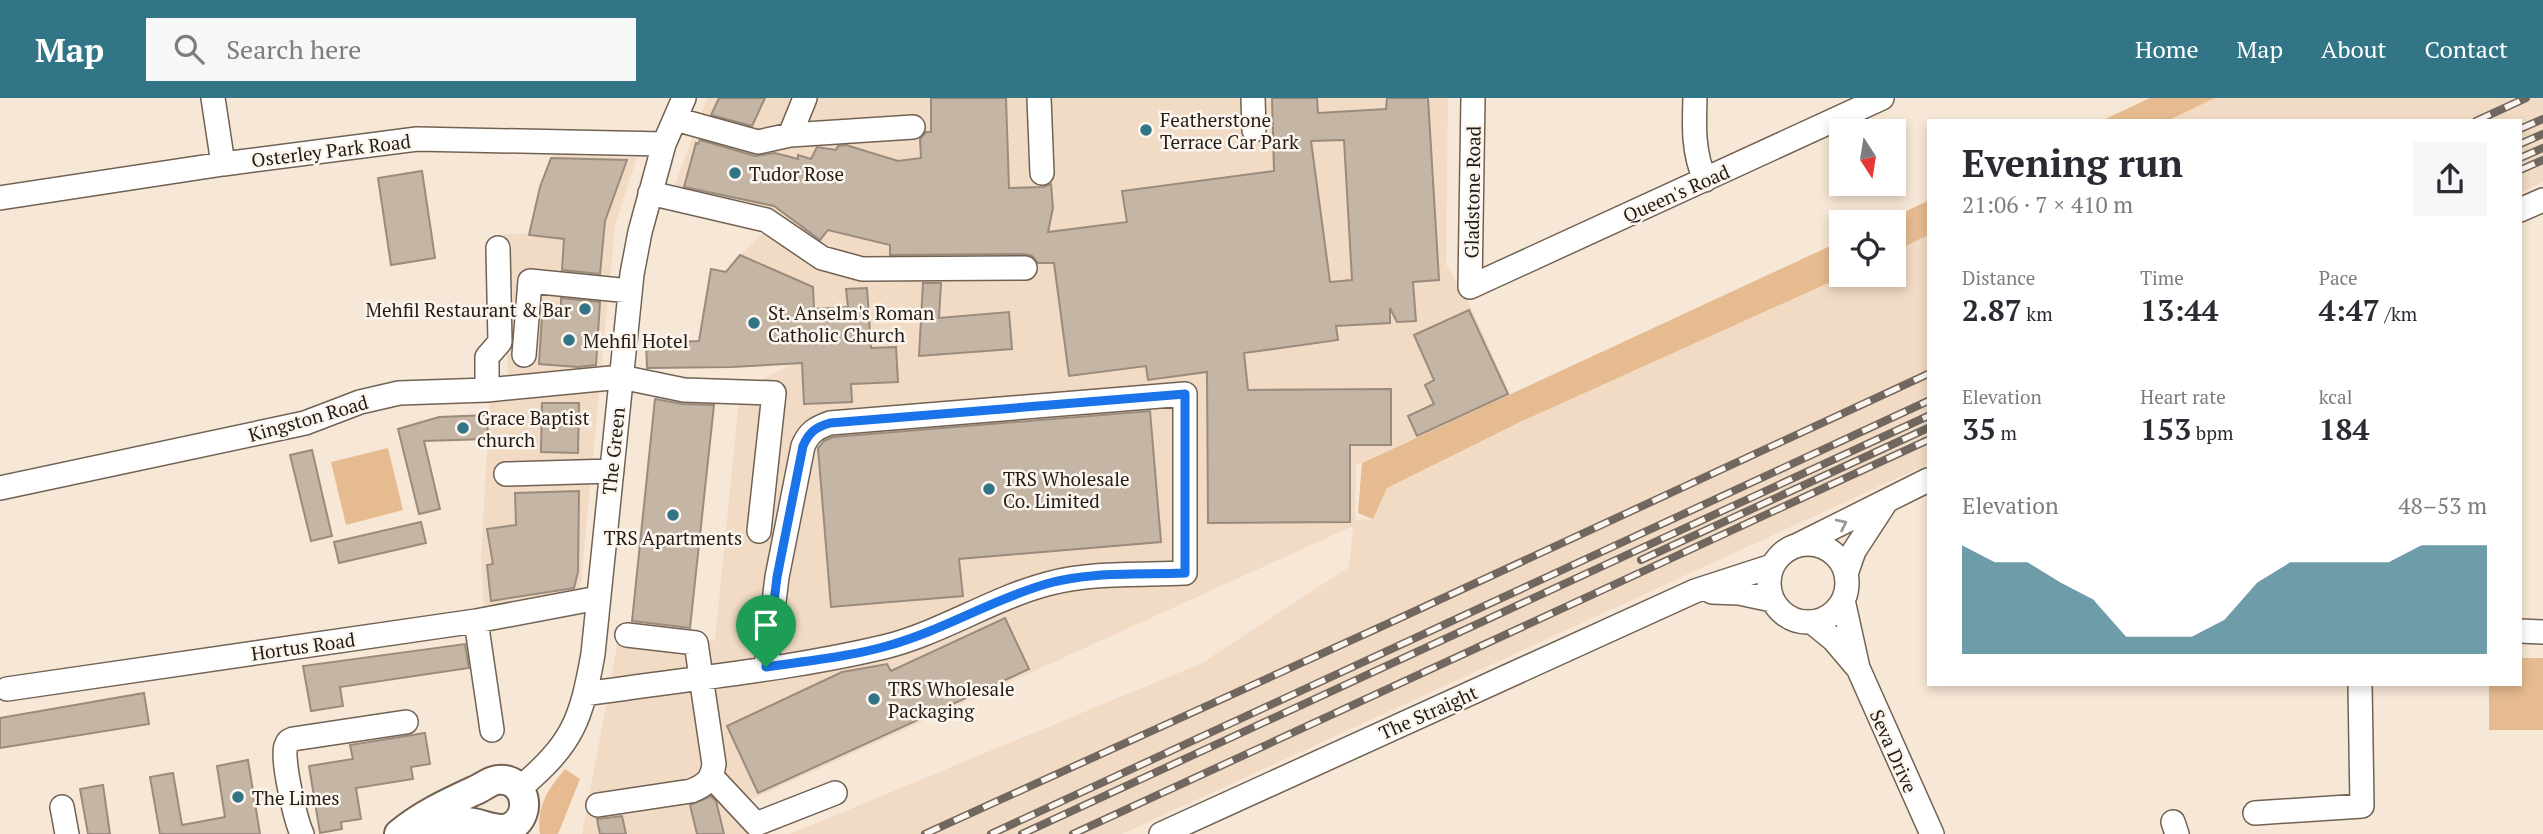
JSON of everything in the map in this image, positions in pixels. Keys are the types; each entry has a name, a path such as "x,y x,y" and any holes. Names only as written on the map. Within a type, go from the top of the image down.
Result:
{"main road":[{"path":"399,834 445,803 498,779 512,781 520,788 524,811 518,821 501,829 466,821 446,824 417,834"},
{"path":"480,788 475,800 476,813 501,829"}],"street":[{"path":"213,98 223,164"},
{"path":"790,135 805,98"},
{"path":"1040,98 1042,173"},
{"path":"1253,98 1254,130"},
{"name":"Gladstone Road","path":"1470,287 1473,98"},
{"path":"1695,98 1694,141 1697,162 1704,180"},
{"name":"Queen's Road","path":"1470,287 1882,98"},
{"path":"680,108 758,142 790,135 913,127"},
{"name":"The Green","path":"520,788 544,768 569,738 586,694 593,654 630,291 650,193 664,144 680,108"},
{"name":"Osterley Park Road","path":"0,198 223,164 417,139 664,144"},
{"path":"650,193 766,220 822,257 862,269 1026,268"},
{"path":"2522,209 2543,200"},
{"path":"486,390 487,357 500,342 498,248"},
{"path":"524,355 530,281 630,291"},
{"name":"Kingston Road","path":"0,488 305,423 360,402 399,393 486,390 621,377 684,390 774,393 759,531"},
{"path":"586,694 756,669 887,646 941,628 1016,594 1048,583 1084,577 1185,573 1185,394 844,422 817,427 808,435 803,446 756,669"},
{"path":"506,474 611,471"},
{"path":"1798,545 1810,544 1831,552 1840,561 1846,574 1847,587 1836,611 1812,622 1799,622 1788,617 1772,600 1769,589 1772,566 1788,550 1798,545 1886,503 1927,481"},
{"path":"1846,574 1859,542 1886,503"},
{"name":"The Straight","path":"1161,834 1695,591 1772,566"},
{"name":"The Straight","path":"1695,591 1739,593 1772,600"},
{"name":"Hortus Road","path":"7,689 476,621 598,598"},
{"name":"Seva Drive","path":"1843,600 1858,668 1932,834"},
{"path":"476,621 492,730"},
{"name":"Seva Drive","path":"1812,622 1834,640 1858,668"},
{"path":"2522,631 2543,632"},
{"path":"598,805 691,791 704,786 712,777 714,764 696,643 627,635"},
{"path":"2255,813 2362,806 2360,686"},
{"path":"302,834 293,807 285,749 288,742 293,738 406,722"},
{"path":"712,777 756,824 835,793"},
{"path":"62,807 67,834"}],"shaded area":[{"path":"707,98 1448,98 1446,264 1472,309 1510,394 1356,465 1355,520 1373,519 1387,488 1520,422 1829,283 1829,287 1906,287 1906,246 1927,236 1927,464 1122,834 790,834 1202,663 1349,567 1353,526 744,803 750,834 582,834 620,631 715,641 740,391 792,364 813,287 740,255 768,228 667,206"},
{"path":"2150,98 2215,98 2171,119 2105,119"},
{"path":"2215,98 2543,98 2543,182 2522,192 2522,119 2171,119"},
{"path":"553,155 637,157 615,225 580,593 484,606 481,558 490,394 508,384 504,234 529,234 540,187"},
{"path":"1927,201 1927,236 1906,246 1906,211"},
{"path":"1829,247 1829,283 1520,422 1387,488 1373,519 1358,513 1362,463"},
{"path":"388,448 403,510 346,525 331,462"},
{"path":"2522,658 2543,658 2543,730 2489,730 2489,686 2522,686"},
{"path":"565,769 580,779 558,834 540,834 540,815 545,799"}],"building":[{"path":"719,98 765,98 752,126 711,115"},
{"path":"931,98 1006,98 1009,188 1043,187 1051,184 1053,208 1048,232 1127,222 1122,191 1274,171 1272,98 1317,98 1318,113 1386,109 1387,98 1428,98 1439,280 1413,282 1416,321 1397,322 1390,308 1390,323 1336,326 1338,340 1244,353 1248,390 1391,389 1391,445 1350,445 1350,522 1208,523 1207,372 1148,380 1146,366 1069,376 1054,263 1038,263 1032,256 1025,254 890,255 890,245 828,230 820,240 774,206 684,187 696,143 700,140 755,156 775,153 798,159 798,155 811,159 817,147 836,150 838,146 846,145 898,161 921,158 920,139 926,132 931,132","holes":["1344,140 1352,280 1330,282 1311,141"]},
{"path":"551,158 627,160 605,221 600,274 562,270 564,239 529,235 540,187"},
{"path":"422,171 435,258 391,265 378,178"},
{"path":"740,255 813,287 814,309 848,307 846,289 867,288 871,348 896,347 898,382 851,384 852,402 804,404 802,363 647,368 646,343 699,341 711,269 726,272"},
{"path":"923,283 941,283 939,318 1009,312 1012,349 919,356"},
{"name":"Mehfil Hotel","path":"561,298 600,302 596,365 578,367 539,364 542,316 549,316 550,307 561,308"},
{"path":"1469,310 1508,394 1417,436 1408,416 1434,404 1425,385 1434,380 1414,335"},
{"name":"TRS Apartments","path":"655,399 683,404 714,405 690,628 632,621"},
{"path":"542,403 579,403 578,453 541,452"},
{"name":"TRS Wholesale Co. Limited","path":"1150,411 1161,542 959,559 963,596 831,607 818,448 824,441 833,437"},
{"path":"487,415 488,439 424,441 440,509 419,514 398,429 439,417"},
{"path":"312,450 332,536 311,541 290,455"},
{"path":"579,491 578,572 574,588 491,601 487,565 493,564 487,529 516,525 515,493"},
{"path":"421,522 426,543 339,563 334,542"},
{"name":"TRS Wholesale Packaging","path":"1005,618 1029,669 758,793 727,726 842,672 887,664 891,671"},
{"path":"465,644 469,668 340,687 343,706 311,711 303,666"},
{"path":"144,693 149,724 0,748 0,718"},
{"path":"425,733 430,764 411,767 413,779 356,788 361,819 341,822 342,829 320,833 309,766 353,759 350,745"},
{"name":"The Limes","path":"248,760 260,834 160,834 150,777 173,773 182,825 225,817 217,766"},
{"path":"103,785 110,834 88,834 80,789"},
{"path":"711,796 716,801 724,834 697,834 690,805"},
{"path":"622,816 626,834 600,834 597,819"}],"railway":[{"path":"2480,119 2526,98"},
{"path":"2522,128 2543,119"},
{"path":"2522,143 2543,134"},
{"path":"2522,157 2543,148"},
{"path":"2522,169 2543,160"},
{"path":"925,834 1927,374"},
{"path":"991,834 1927,401"},
{"path":"1022,834 1927,416"},
{"path":"1641,560 1927,428"},
{"path":"1073,834 1927,440"}],"place":[{"name":"Featherstone Terrace Car Park","path":"1146,130"},
{"name":"Tudor Rose","path":"735,173"},
{"name":"Mehfil Restaurant & Bar","path":"585,309"},
{"name":"St. Anselm's Roman Catholic Church","path":"754,323"},
{"name":"Mehfil Hotel","path":"569,340"},
{"name":"Grace Baptist church","path":"463,428"},
{"name":"TRS Wholesale Co. Limited","path":"989,489"},
{"name":"TRS Apartments","path":"673,515"},
{"name":"TRS Wholesale Packaging","path":"874,699"},
{"name":"The Limes","path":"238,797"}],"route":[{"path":"1185,394 1185,573 1084,577 1048,583 1016,594 941,628 887,646 766,667 777,577 803,446 808,435 817,427 830,423 1185,394"}]}
